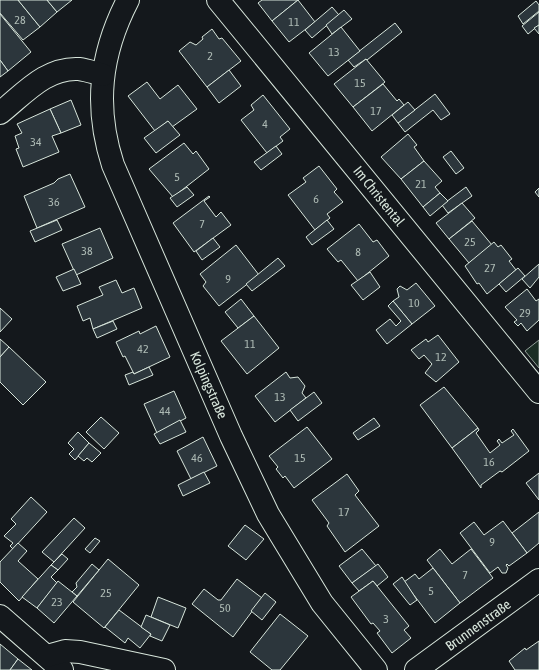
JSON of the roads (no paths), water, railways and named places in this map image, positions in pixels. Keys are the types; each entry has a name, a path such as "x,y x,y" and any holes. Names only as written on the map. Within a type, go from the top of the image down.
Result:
{"street":[{"name":"Kolpingstraße","path":"128,0 110,40 103,75 102,110 105,140 113,165 235,443 268,514 298,566 322,603 376,670"},
{"name":"Im Christental","path":"218,0 539,392"},
{"path":"0,113 46,75 62,70 80,69 103,75"},
{"name":"Brunnenstraße","path":"416,670 539,580"},
{"path":"0,616 55,663 65,651 80,652 164,670"}]}
